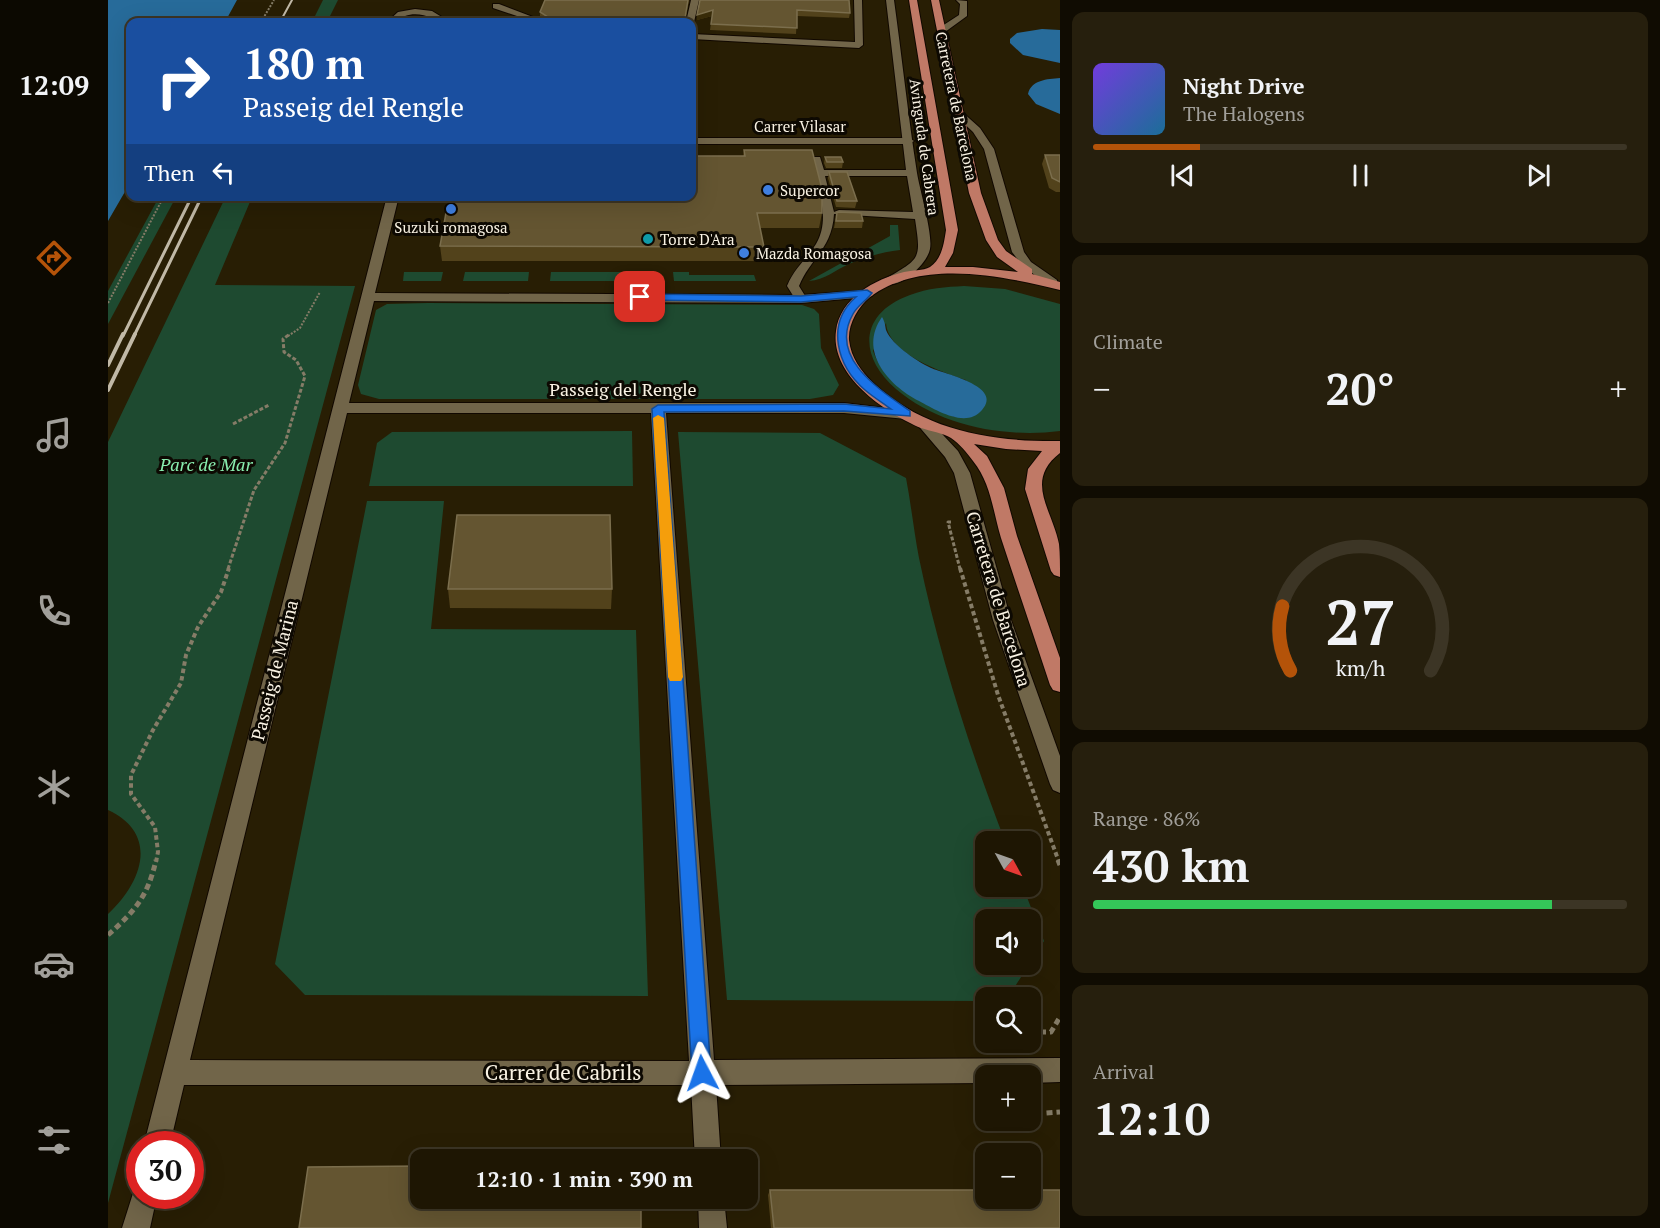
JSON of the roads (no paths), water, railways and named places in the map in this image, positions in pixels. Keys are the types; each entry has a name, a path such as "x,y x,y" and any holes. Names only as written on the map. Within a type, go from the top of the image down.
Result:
{"main road":[{"name":"Carretera de Barcelona","path":"913,0 952,230 950,245 942,265 933,271"},
{"name":"Carretera de Barcelona","path":"935,0 975,194 992,240 1001,254 1016,266 1057,284"},
{"path":"1057,284 996,271 933,271 891,281 867,293 855,304 845,322 842,342 846,357 868,387 906,414 924,423 956,434 1018,446 1059,446"},
{"path":"956,434 981,460 991,476 1060,686"},
{"path":"1059,446 1043,458 1034,471 1032,479 1036,499 1060,571"}],"street":[{"path":"395,18 416,12 435,15 439,18"},
{"name":"Carrer Vilasar","path":"696,141 909,141"},
{"name":"Passeig de Marina","path":"160,1131 392,201"},
{"path":"368,297 801,299 867,293"},
{"name":"Passeig del Rengle","path":"339,408 844,408 906,414"},
{"path":"658,409 707,1149"},
{"name":"Carretera de Barcelona","path":"924,423 952,455 962,473 1002,620 1060,784"},
{"name":"Carrer de Cabrils","path":"175,1073 1060,1070"},
{"path":"136,1228 141,1209"},
{"path":"712,1209 713,1228"}],"lane":[{"path":"691,18 695,0"},
{"path":"696,37 859,45 858,0"},
{"name":"Avinguda de Cabrera","path":"890,0 912,173 925,247 921,260 907,272 891,281"},
{"path":"942,30 963,16 964,3 960,0"},
{"path":"496,6 530,18"},
{"path":"958,113 977,130 989,148 1018,252 1027,264 1057,284"},
{"path":"782,159 816,159 829,212 828,226 822,244 800,270 793,286 801,299"},
{"path":"818,173 912,173"},
{"path":"829,212 919,216"}],"water":[{"path":"108,0 237,0 227,18 126,18 126,190 108,221"},
{"path":"1042,29 1060,30 1060,63 1023,55 1010,43 1010,39 1017,33"},
{"path":"1060,78 1060,114 1036,104 1028,94 1036,83"},
{"path":"882,317 889,336 907,353 928,366 970,382 979,388 985,394 987,402 982,410 968,418 951,416 919,401 897,386 880,366 875,354 873,342 875,330"}],"railway":[{"path":"282,18 292,0"},
{"path":"123,336 190,201"},
{"path":"134,336 200,201"},
{"path":"108,365 123,334"},
{"path":"108,390 135,334"}],"place":[{"name":"Supercor","path":"768,190"},
{"name":"Suzuki romagosa","path":"451,209"},
{"name":"Torre D'Ara","path":"648,239"},
{"name":"Mazda Romagosa","path":"744,253"}],"park label":[{"name":"Parc de Mar","path":"206,464"}]}
